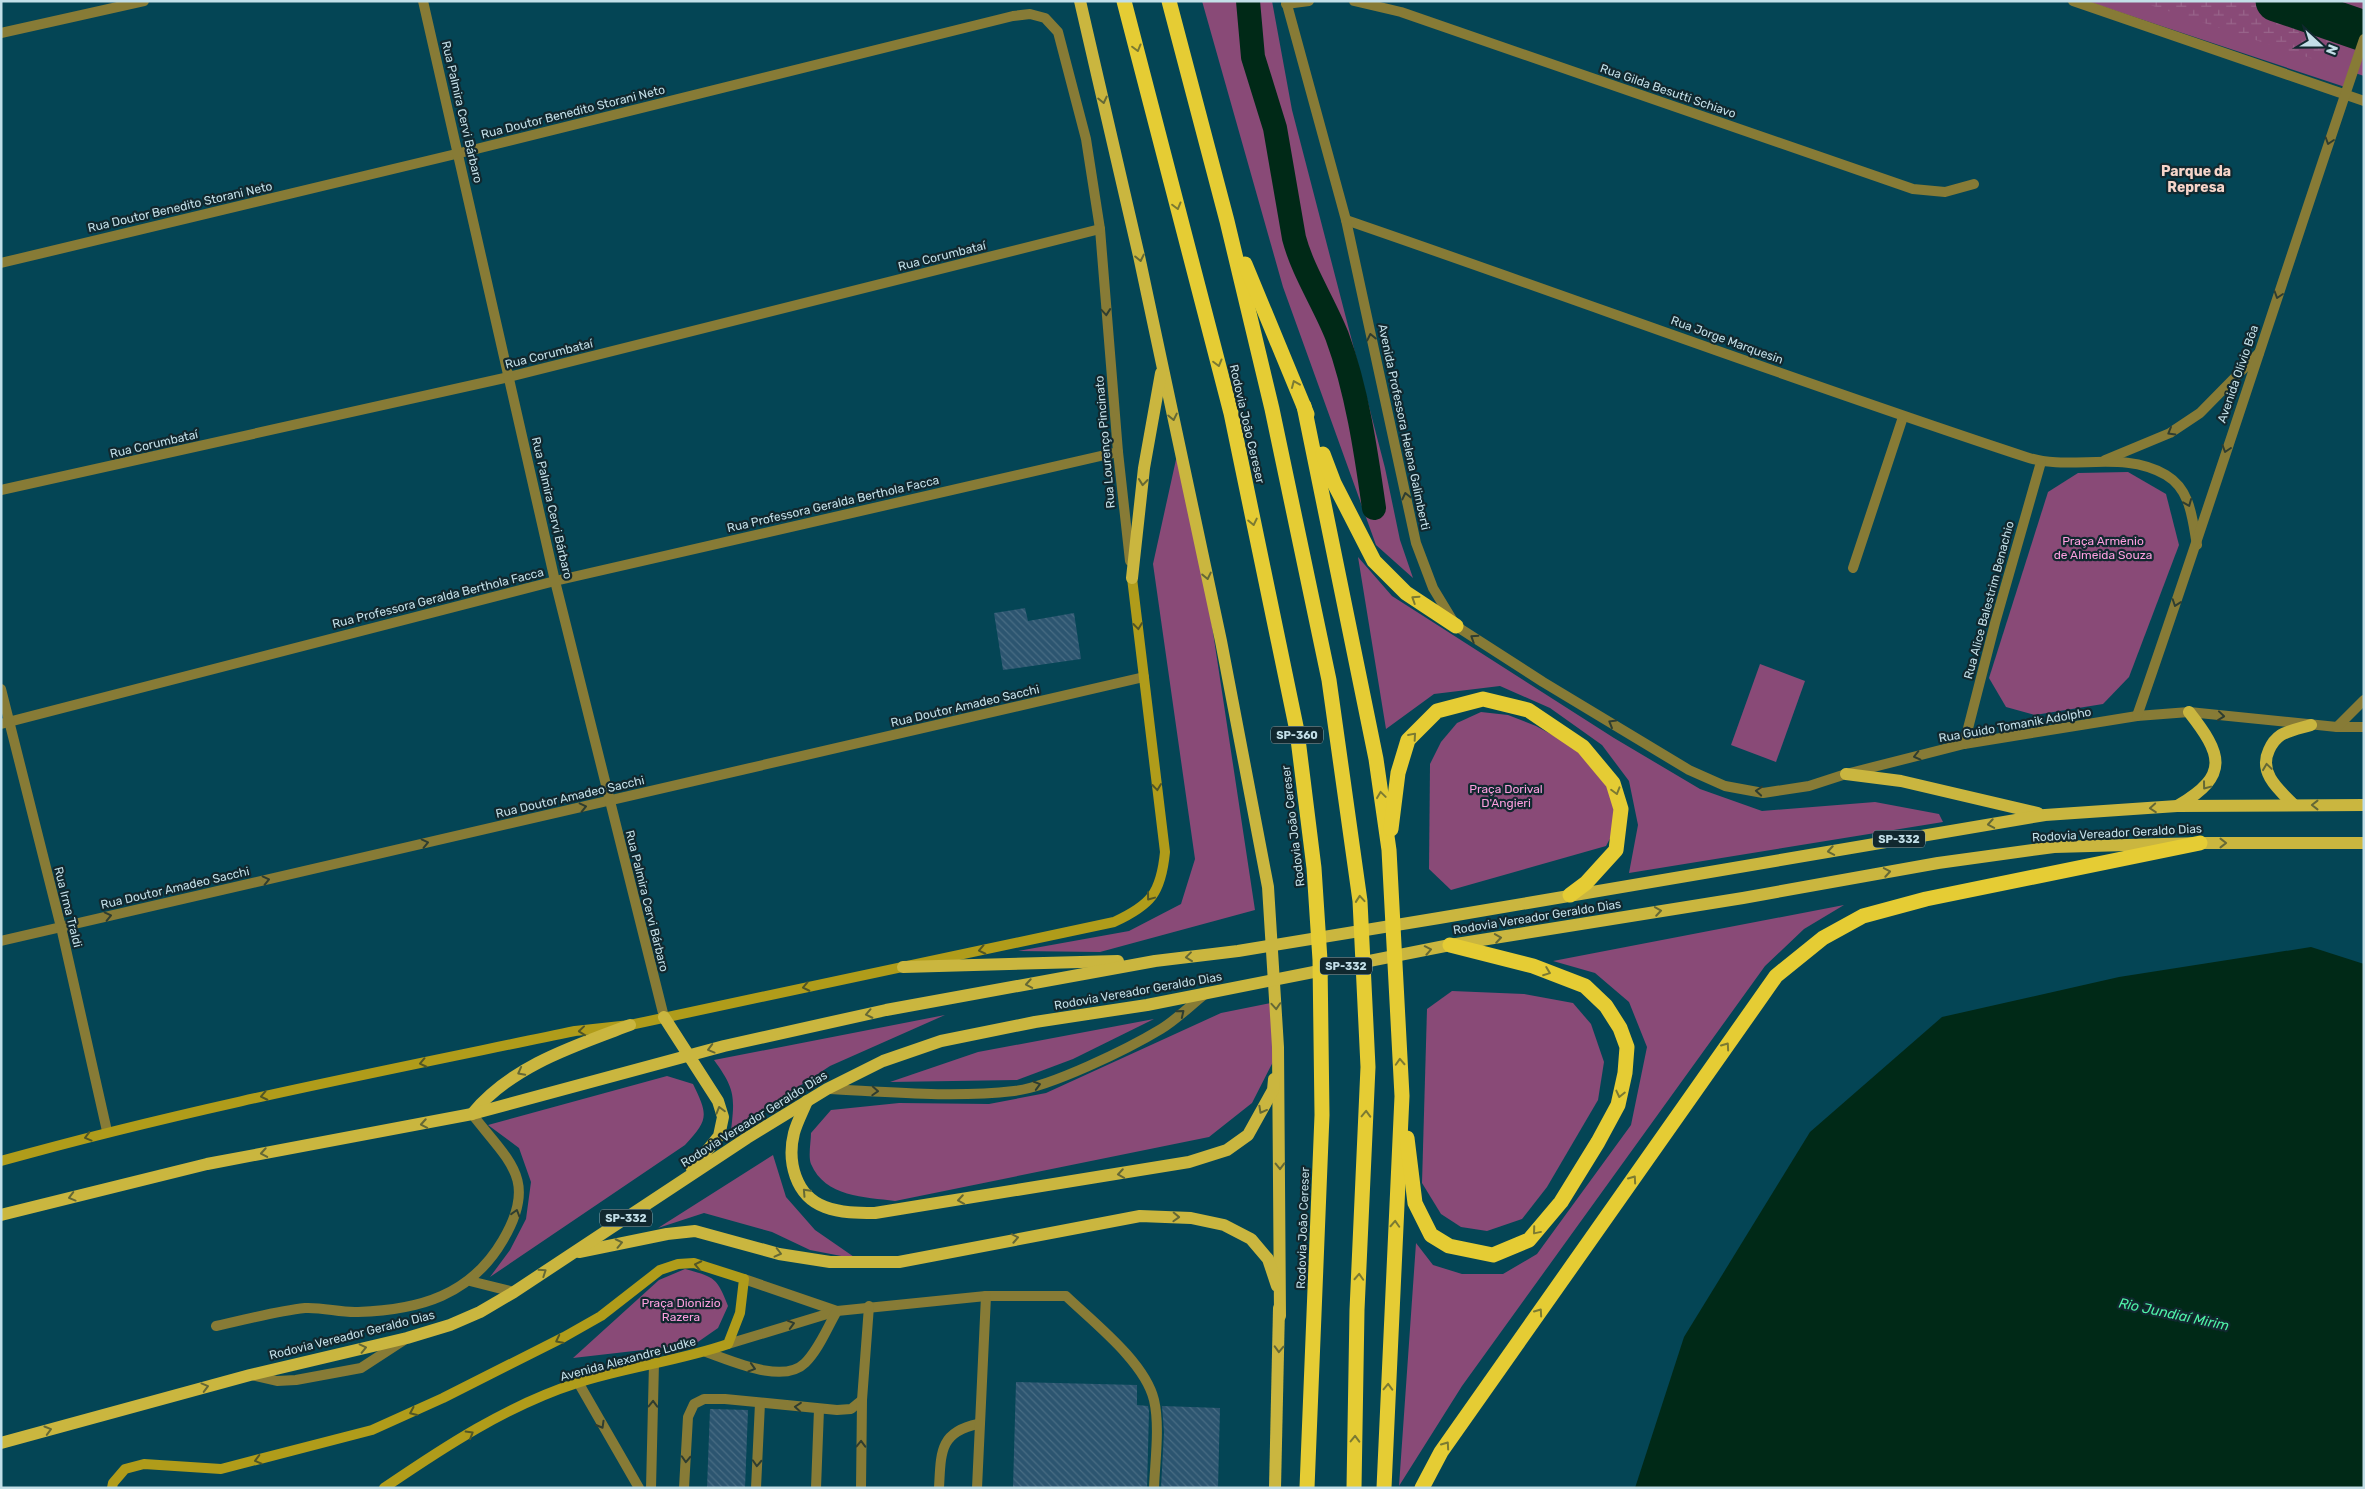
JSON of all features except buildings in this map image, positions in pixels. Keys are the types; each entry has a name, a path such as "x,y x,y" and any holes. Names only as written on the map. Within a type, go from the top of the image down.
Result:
{"highway":[{"name":"Rodovia João Cereser","path":"1124,1 1231,412 1297,731 1314,868 1320,960 1322,1115 1306,1488"},
{"name":"SP-360","path":"1169,1 1227,221 1272,409 1329,680 1360,901 1368,1067 1357,1310 1354,1488"},
{"path":"1227,221 1304,406 1334,484 1374,561 1406,593 1456,626"},
{"path":"1304,406 1376,759 1389,850 1402,1096 1415,1204 1431,1234 1449,1246 1493,1255 1529,1240 1561,1202 1598,1142 1618,1104 1625,1073 1627,1047 1620,1028 1606,1006 1585,986 1532,966 1450,945"},
{"path":"1389,850 1398,773 1408,740 1431,716 1437,711 1483,699 1528,710 1584,746 1613,782 1621,809 1616,850 1586,883 1570,896"},
{"path":"1422,1488 1441,1452 1776,976 1823,938 1863,916 1926,899 2200,843"},
{"path":"1384,1488 1402,1096"}],"main road":[{"path":"1080,1 1162,365 1221,641 1268,887 1278,1047 1280,1316 1275,1488"},
{"path":"1132,578 1144,468 1162,365"},
{"name":"Rua Lourenço Pincinato","path":"1,1161 108,1131 241,1101 575,1031 630,1026 664,1017 1114,922 1137,911 1149,901 1158,887 1165,852 1132,578"},
{"path":"2177,806 2200,793 2210,781 2216,764 2213,749 2206,734 2189,712"},
{"path":"2294,805 2269,778 2266,756 2272,742 2282,735 2311,725"},
{"path":"1846,774 1901,781 1946,794 2046,815"},
{"name":"Rodovia Vereador Geraldo Dias","path":"1,1216 207,1164 472,1114 687,1055 886,1010 1155,961 1238,951 2046,815 2177,806 2364,805"},
{"name":"Rodovia Vereador Geraldo Dias","path":"1,1443 250,1374 407,1338 480,1312 514,1292 683,1180 827,1089 883,1061 941,1041 1206,993 1450,945 1743,898 1938,863 2054,847 2200,843 2364,843"},
{"path":"903,966 1155,961"},
{"path":"664,1017 718,1101 723,1117 719,1136 683,1180"},
{"path":"472,1114 485,1098 515,1075 573,1046 630,1026"},
{"path":"808,1101 794,1132 790,1155 795,1178 806,1195 824,1207 848,1213 874,1213 1189,1162 1227,1150 1248,1135 1272,1090 1278,1047"},
{"path":"571,1253 667,1234 695,1231 779,1254 830,1262 899,1262 1140,1216 1191,1218 1224,1225 1251,1239 1268,1259 1276,1281 1280,1316"},
{"path":"112,1488 113,1483 125,1469 144,1464 221,1469 372,1430 443,1398 564,1338 601,1316 660,1270 678,1264 694,1262 744,1279 740,1313 728,1344"},
{"name":"Avenida Alexandre Ludke","path":"384,1488 410,1470 525,1403 578,1382 706,1352 728,1344"}],"street":[{"path":"1,33 144,1"},
{"name":"Rua Palmira Cervi Bárbaro","path":"424,1 556,581 608,801 664,1017"},
{"path":"1286,3 1309,1"},
{"name":"Rua Gilda Besutti Schiavo","path":"1354,1 1410,16 1913,188 1945,192 1974,184"},
{"path":"2073,1 2364,101"},
{"name":"Avenida Professora Helena Galimberti","path":"1286,3 1346,220 1416,543 1433,588 1456,626 1543,682 1654,748"},
{"name":"Rua Doutor Benedito Storani Neto","path":"1,263 460,154 1013,16 1030,14 1045,18 1058,32"},
{"name":"Rua Lourenço Pincinato","path":"1058,32 1086,139 1100,229 1118,452 1132,578"},
{"name":"Avenida Olívio Bôa","path":"2137,716 2197,545 2225,450 2364,39"},
{"name":"Rua Jorge Marquesin","path":"1346,220 1903,417 2041,462 2104,460 2139,465 2163,473 2180,484 2191,511 2197,545"},
{"name":"Rua Corumbataí","path":"1,490 509,377 1100,229"},
{"name":"Rua Jorge Marquesin","path":"2104,460 2170,433 2193,418 2259,353"},
{"path":"1853,568 1903,417"},
{"name":"Rua Professora Geralda Berthola Facca","path":"5,723 556,581 1118,452"},
{"name":"Rua Alice Balestrim Benachio","path":"1964,744 1994,623 2041,462"},
{"name":"Rua Doutor Amadeo Sacchi","path":"1,941 1144,677"},
{"name":"Rua Irma Traldi","path":"1,689 5,723 61,927 108,1131"},
{"path":"2337,727 2364,700"},
{"name":"Rua Guido Tomanik Adolpho","path":"1654,748 1690,770 1725,786 1763,793 1809,786 1846,774 1964,744 2137,716 2189,712 2311,725 2364,727"},
{"path":"827,1089 923,1093 1016,1091 1049,1082 1082,1068 1161,1029 1206,993"},
{"path":"216,1326 305,1308 357,1312 405,1308 444,1296 470,1281 491,1260 513,1223 520,1200 519,1182 509,1158 472,1114"},
{"name":"Avenida Alexandre Ludke","path":"744,1279 837,1311"},
{"path":"470,1281 514,1292"},
{"path":"977,1488 978,1424 986,1296"},
{"name":"Avenida Alexandre Ludke","path":"728,1344 837,1311 869,1306 986,1296 1066,1296 1108,1336 1141,1373 1154,1400 1156,1439 1154,1488"},
{"path":"861,1488 862,1400 869,1306"},
{"path":"706,1352 756,1370 788,1371 804,1365 814,1352 837,1311"},
{"path":"250,1374 277,1381 296,1380 361,1368 407,1338"},
{"path":"651,1488 654,1364"},
{"path":"578,1382 639,1488"},
{"path":"684,1488 688,1417 694,1404 704,1399 819,1409 851,1409 862,1400"},
{"path":"756,1488 760,1403"},
{"path":"816,1488 819,1409"},
{"path":"939,1488 942,1460 948,1441 960,1428 978,1424"}],"green space":[{"path":"1202,1 1272,1 1292,110 1385,468 1400,540 1413,578 1376,545 1283,287"},
{"path":"2086,1 2364,1 2364,76 2349,71 2345,87"},
{"path":"2138,1 2345,1 2325,63"},
{"path":"1179,446 1206,586 1255,910 1100,952 1018,951 1129,931 1181,904 1195,859 1153,564"},
{"name":"Praça Armênio de Almeida Souza","path":"2128,472 2166,494 2179,545 2129,677 2103,704 2035,715 2006,707 1989,678 2048,492 2078,473"},
{"path":"1358,557 1392,596 1614,738 1700,789 1762,811 1875,802 1939,814 1943,822 1629,873 1638,825 1629,781 1602,745 1550,708 1500,686 1434,694 1386,729"},
{"path":"1760,664 1805,681 1776,762 1731,745"},
{"name":"Praça Dorival D'Angieri","path":"1481,712 1508,715 1536,726 1567,743 1605,772 1620,820 1606,846 1451,890 1429,869 1430,764 1441,742 1457,723"},
{"path":"1844,905 1804,929 1765,966 1462,1386 1399,1486 1416,1243 1433,1265 1462,1274 1503,1274 1537,1254 1631,1125 1647,1047 1629,1002 1595,973 1553,961"},
{"path":"1452,991 1524,994 1573,1003 1591,1024 1604,1062 1598,1100 1547,1187 1522,1219 1487,1231 1461,1227 1441,1214 1422,1183 1427,1009"},
{"path":"1276,1002 1275,1058 1252,1103 1209,1137 895,1201 859,1196 836,1189 817,1175 811,1164 811,1133 831,1110 899,1103 989,1104 1046,1093 1221,1013"},
{"path":"945,1015 830,1066 731,1131 732,1093 726,1078 714,1060"},
{"path":"1154,1019 1073,1059 1017,1080 890,1082 978,1052"},
{"path":"667,1076 693,1084 698,1094 704,1116 693,1136 685,1145 490,1277 510,1250 526,1219 531,1182 519,1148 488,1125"},
{"path":"773,1155 786,1197 815,1230 857,1259 810,1250 772,1232 704,1213 658,1228"},
{"name":"Praça Dionizio Razera","path":"685,1269 708,1277 721,1289 728,1306 718,1328 695,1344 573,1358 659,1280"}],"water":[{"path":"2311,947 2364,964 2364,1488 1635,1488 1684,1337 1810,1132 1942,1017 2119,977"}],"waterway":[{"path":"1248,1 1253,57 1275,128 1294,238 1308,275 1332,324 1344,357 1360,421 1374,508"},
{"name":"Rio Jundiaí Mirim","path":"2276,1 2364,31"}],"district":[{"name":"Parque da Represa","path":"2196,180"}]}
